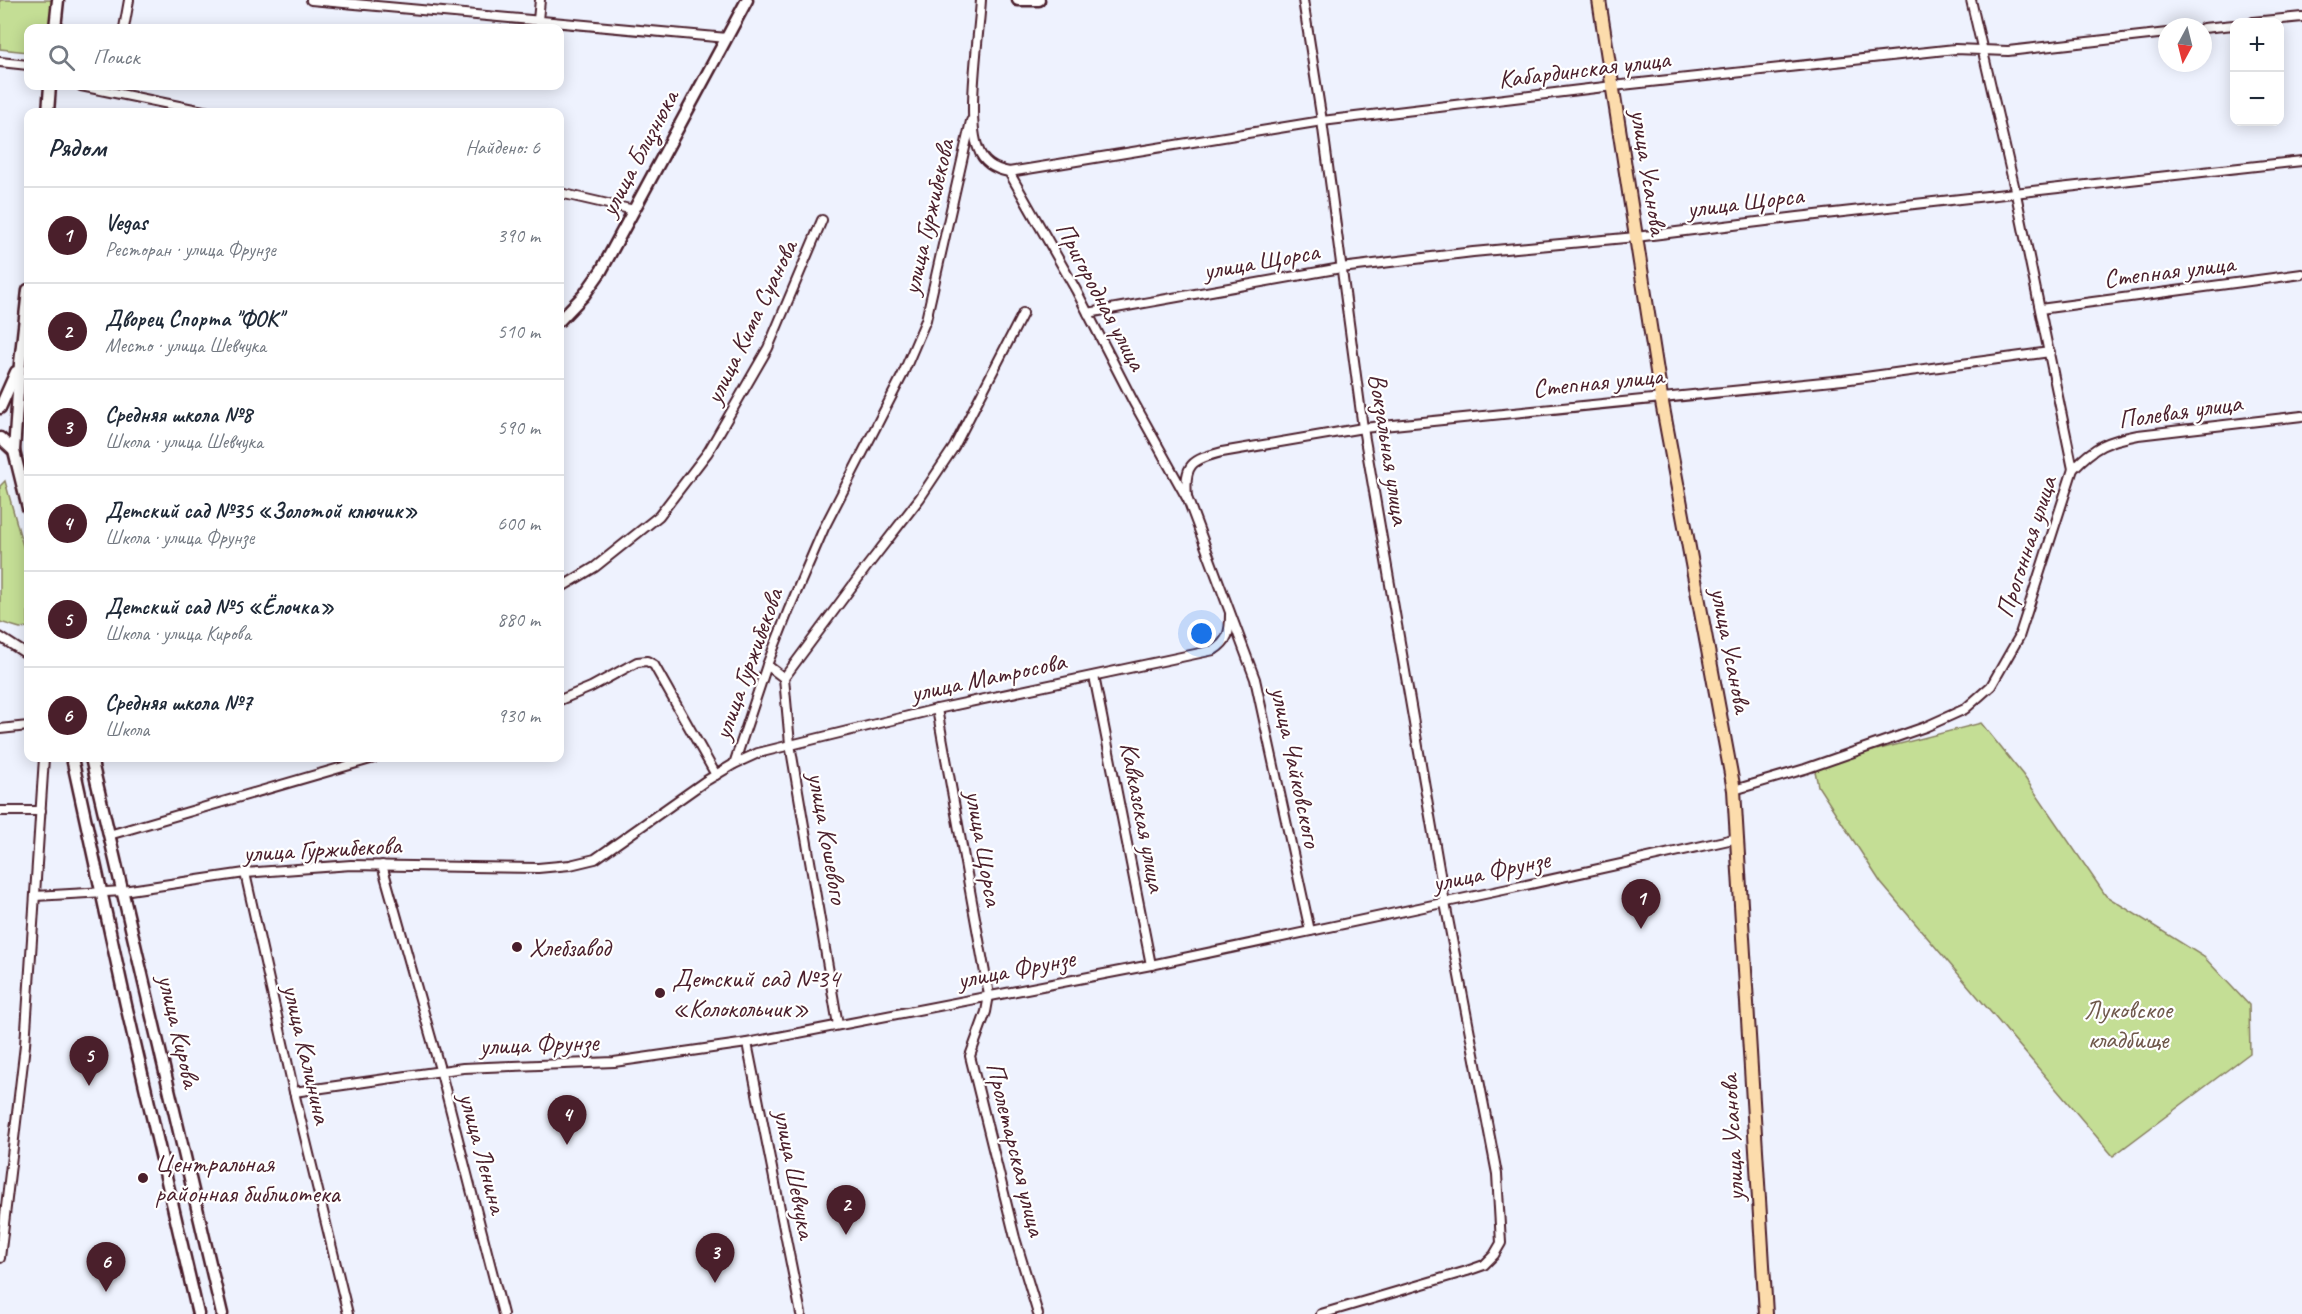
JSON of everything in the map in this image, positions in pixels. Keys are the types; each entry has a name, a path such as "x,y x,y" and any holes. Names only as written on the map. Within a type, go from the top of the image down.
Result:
{"main road":[{"name":"улица Усанова","path":"1599,0 1661,397 1734,790 1766,1314"}],"street":[{"path":"55,24 58,0"},
{"path":"125,24 129,0"},
{"path":"311,0 727,38"},
{"path":"538,20 540,0"},
{"name":"улица Близнюка","path":"564,316 584,295 601,272 747,0"},
{"path":"981,0 973,113 977,147 985,161 996,169 1009,172"},
{"path":"1018,0 1039,0"},
{"name":"Вокзальная улица","path":"1303,0 1323,122 1363,428 1445,903 1497,1174 1501,1243 1484,1265 1321,1314"},
{"name":"Прогонная улица","path":"1734,790 1805,770 1925,727 1965,709 1991,686 2019,637 2073,469 2016,194 1971,0"},
{"path":"2284,19 2302,17"},
{"path":"2212,27 2230,25"},
{"name":"Кабардинская улица","path":"1009,172 1323,122 1613,86 1955,49 2008,51 2158,34"},
{"path":"0,62 24,65"},
{"path":"48,108 50,90"},
{"path":"118,90 192,108"},
{"name":"улица Гуржибекова","path":"35,896 123,891 245,873 351,865 538,868 570,865 595,859 734,764 767,665 824,528 902,376 926,320 973,113"},
{"name":"улица Щорса","path":"1088,313 1341,268 1473,252 1636,237 2302,161"},
{"name":"Пригородная улица","path":"1009,172 1088,313 1133,401 1188,500 1230,615"},
{"path":"564,194 634,210"},
{"name":"улица Кима Суанова","path":"564,586 595,567 659,516 708,452 768,348 822,220"},
{"name":"Степная улица","path":"2040,309 2302,274"},
{"name":"улица Гуржибекова","path":"784,678 920,498 954,447 1023,313"},
{"path":"24,328 14,452 24,492"},
{"name":"Степная улица","path":"1188,500 1186,479 1189,466 1201,458 1221,452 1363,428 1843,380 2050,352"},
{"path":"0,408 20,363"},
{"name":"Полевая улица","path":"2073,469 2090,452 2113,440 2138,435 2302,416"},
{"path":"0,438 14,452"},
{"name":"улица Матросова","path":"734,764 758,753 790,744 937,709 1214,650 1224,644 1230,632 1230,615"},
{"name":"улица Чайковского","path":"1230,615 1255,679 1311,931"},
{"path":"0,638 24,653"},
{"path":"564,698 591,687 637,662 646,661 654,665 716,775"},
{"path":"767,665 784,678"},
{"name":"Кавказская улица","path":"1094,676 1151,965"},
{"name":"улица Кошевого","path":"784,678 790,744 838,1025"},
{"name":"улица Щорса","path":"937,709 989,995"},
{"path":"0,729 24,726"},
{"path":"0,1258 26,1045 44,762"},
{"name":"улица Кирова","path":"73,762 198,1314"},
{"name":"улица Кирова","path":"92,762 222,1314"},
{"path":"109,835 360,762"},
{"path":"0,811 40,811"},
{"name":"улица Фрунзе","path":"294,1092 441,1073 463,1068 614,1062 747,1043 1151,965 1738,838"},
{"name":"улица Ленина","path":"382,865 441,1073 503,1314"},
{"name":"улица Калинина","path":"245,873 294,1092 348,1314"},
{"name":"Пролетарская улица","path":"989,995 986,1012 970,1056 1013,1233 1038,1314"},
{"name":"улица Шевчука","path":"747,1043 801,1314"}],"green space":[{"path":"0,0 55,0 52,24 24,24 24,52 0,49"},
{"path":"5,481 24,550 24,628 0,622 0,486"},
{"name":"Луковское кладбище","path":"1981,723 2023,775 2106,896 2204,957 2249,1005 2250,1053 2113,1156 1881,883 1818,786 1814,766"}],"place":[{"name":"Vegas","path":"1641,929"},
{"name":"Хлебзавод","path":"517,947"},
{"name":"Детский сад №34 «Колокольчик»","path":"660,993"},
{"name":"Детский сад №5 «Ёлочка»","path":"89,1086"},
{"name":"Детский сад №35 «Золотой ключик»","path":"567,1145"},
{"name":"Центральная районная библиотека","path":"143,1178"},
{"name":"Дворец Спорта \"ФОК\"","path":"846,1235"},
{"name":"Средняя школа №8","path":"715,1283"},
{"name":"Средняя школа №7","path":"106,1292"}]}
